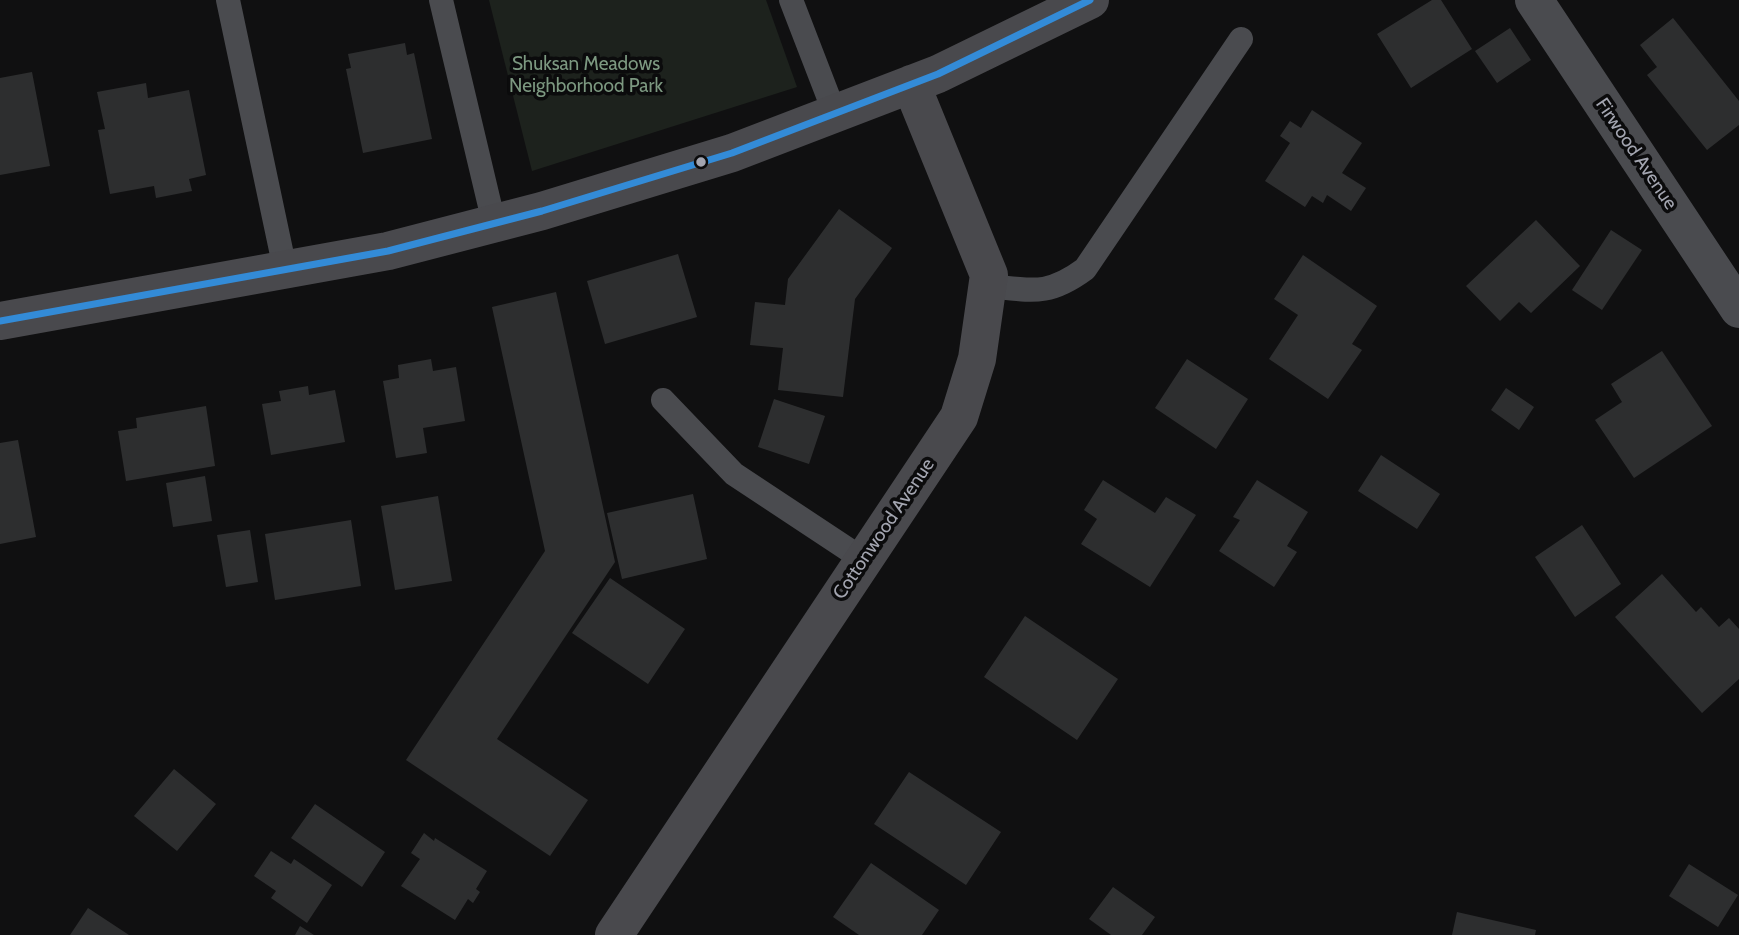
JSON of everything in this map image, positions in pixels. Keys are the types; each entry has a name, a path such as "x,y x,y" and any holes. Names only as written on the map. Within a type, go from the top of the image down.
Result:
{"street":[{"path":"0,321 388,251 494,223 732,153 938,74 1090,0"},
{"name":"Firwood Avenue","path":"1534,0 1739,309"},
{"name":"Cottonwood Avenue","path":"614,935 959,417 977,359 989,275 911,84"}],"lane":[{"path":"228,0 285,269"},
{"path":"441,0 494,223"},
{"path":"791,0 835,114"},
{"path":"988,286 1040,291 1065,284 1084,269 1241,39"},
{"path":"663,400 734,474 863,560"}],"green space":[{"name":"Shuksan Meadows Neighborhood Park","path":"489,0 766,0 797,87 532,171"}],"building":[{"path":"1432,0 1441,0 1472,49 1411,88 1377,34"},
{"path":"1673,18 1739,101 1739,125 1707,150 1647,75 1657,67 1640,45"},
{"path":"1510,28 1531,60 1497,83 1475,51"},
{"path":"405,43 407,55 414,53 432,139 363,153 346,69 351,68 348,54"},
{"path":"32,72 50,166 0,175 0,78"},
{"path":"146,83 148,98 189,90 206,175 189,179 192,191 156,198 154,186 110,194 98,130 105,129 97,92"},
{"path":"1312,110 1362,143 1342,173 1366,188 1351,211 1327,195 1323,203 1312,196 1305,207 1265,181 1290,143 1280,136 1290,121 1301,128"},
{"path":"839,209 892,248 855,299 843,397 778,390 783,348 750,345 755,302 785,305 788,279"},
{"path":"1536,220 1580,266 1531,313 1519,302 1500,321 1466,286"},
{"path":"1611,230 1642,250 1602,310 1572,290"},
{"path":"678,254 697,317 605,344 587,281"},
{"path":"1303,255 1377,306 1352,344 1362,350 1328,399 1269,359 1298,315 1274,299"},
{"path":"556,292 615,562 497,739 588,800 550,856 406,760 545,551 492,307"},
{"path":"1662,351 1712,426 1634,478 1595,420 1622,402 1611,384"},
{"path":"431,359 433,371 456,367 465,421 423,428 427,453 396,458 383,381 399,378 398,365"},
{"path":"1187,359 1248,399 1216,449 1155,408"},
{"path":"308,386 309,395 335,390 345,442 271,455 262,404 281,401 279,391"},
{"path":"1506,388 1534,407 1519,430 1491,410"},
{"path":"774,399 825,416 809,464 758,447"},
{"path":"206,406 215,466 126,481 118,431 137,428 136,418"},
{"path":"18,440 36,537 0,544 0,443"},
{"path":"1381,455 1440,494 1417,529 1358,491"},
{"path":"205,476 212,521 173,527 166,483"},
{"path":"1103,480 1155,513 1166,497 1196,515 1150,587 1081,544 1097,519 1084,510"},
{"path":"1257,480 1308,512 1287,546 1297,552 1274,587 1219,551 1240,520 1233,517"},
{"path":"693,494 707,559 622,579 607,513"},
{"path":"438,496 452,581 395,590 381,506"},
{"path":"351,520 361,586 275,600 265,534"},
{"path":"1582,525 1621,584 1575,617 1535,557"},
{"path":"250,530 258,582 226,587 217,535"},
{"path":"1662,574 1696,612 1701,607 1719,627 1729,618 1739,629 1739,679 1702,713 1615,617"},
{"path":"610,578 685,629 648,684 572,633"},
{"path":"1025,616 1118,679 1077,740 984,677"},
{"path":"174,769 216,804 177,851 134,816"},
{"path":"909,772 1001,832 966,885 874,824"},
{"path":"315,804 385,852 362,887 291,838"},
{"path":"424,833 487,871 476,889 480,892 473,903 468,899 455,920 401,886 420,859 411,853"},
{"path":"271,851 291,864 294,859 332,885 307,923 271,898 276,891 254,876"},
{"path":"871,863 939,910 922,935 859,935 833,917"},
{"path":"1689,864 1738,895 1718,927 1669,896"},
{"path":"1113,887 1155,917 1142,935 1111,935 1089,919"},
{"path":"88,908 129,935 70,935"},
{"path":"1457,912 1536,930 1535,935 1452,935"},
{"path":"300,926 314,935 295,935"}],"transit line":[{"path":"0,321 388,251 542,211 732,153 938,74 1090,0"}]}
